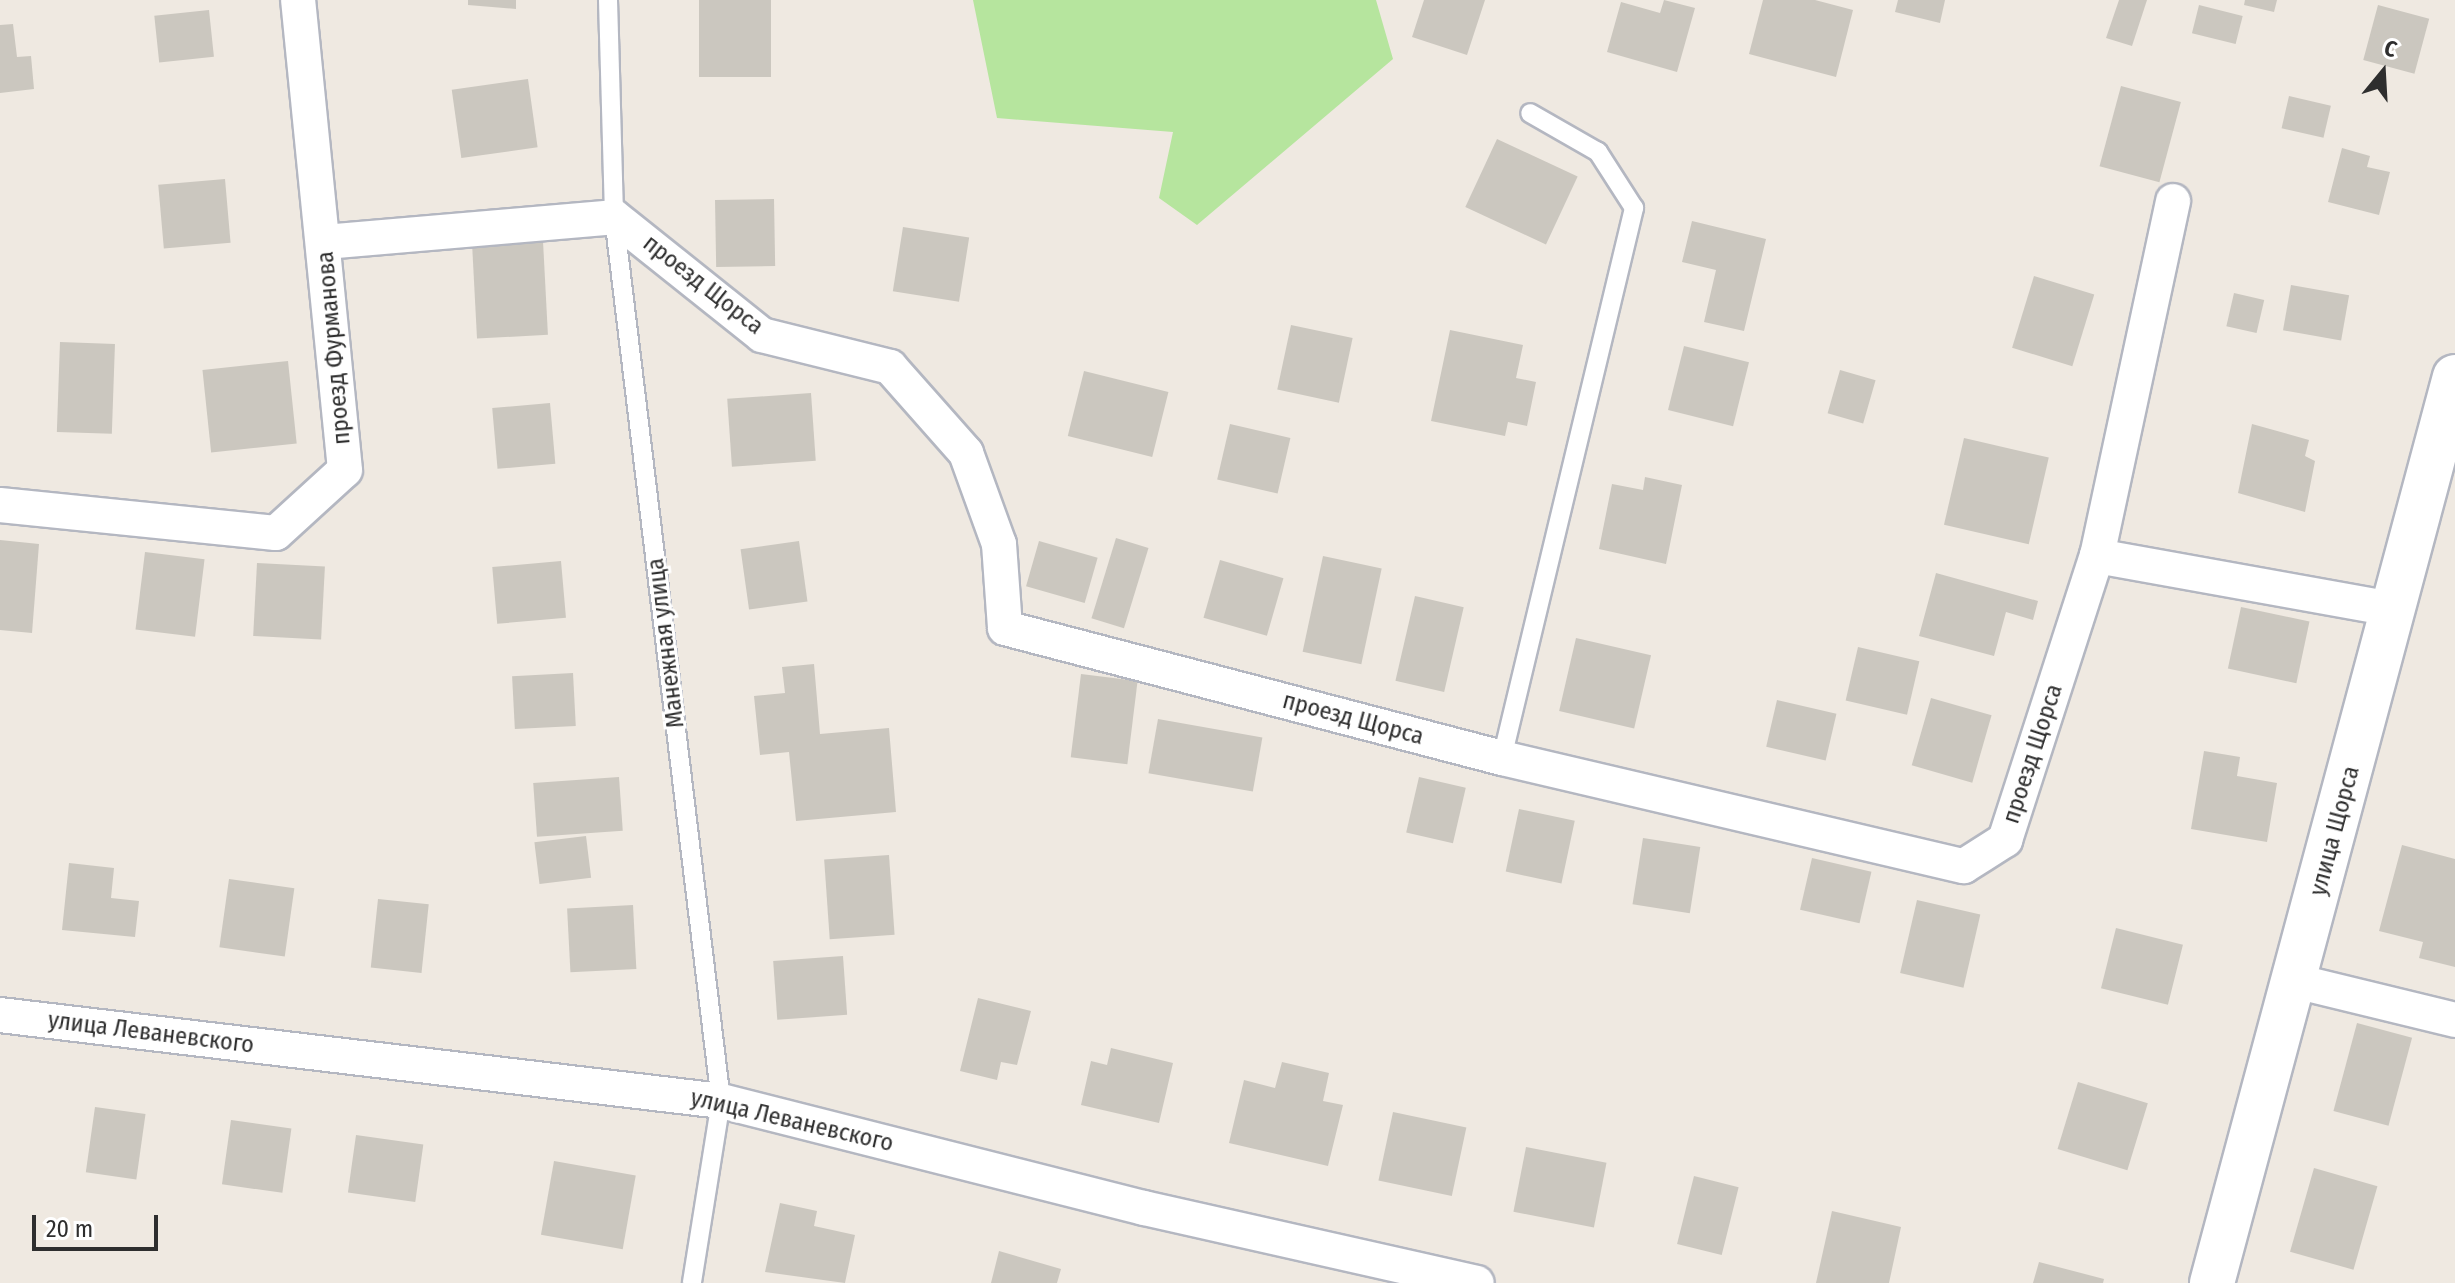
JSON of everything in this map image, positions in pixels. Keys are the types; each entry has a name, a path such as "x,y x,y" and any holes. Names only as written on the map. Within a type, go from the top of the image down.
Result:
{"street":[{"name":"проезд Фурманова","path":"0,505 276,533 345,470 298,0"},
{"name":"проезд Щорса","path":"614,217 762,335 890,367 966,453 999,544 1005,628 1502,758 1964,866 2005,840 2097,556 2173,201"},
{"path":"324,242 614,217"},
{"name":"улица Щорса","path":"2212,1283 2455,377"},
{"path":"2097,556 2393,609"},
{"path":"2295,981 2455,1020"},
{"name":"улица Леваневского","path":"0,1015 721,1101 1144,1208 1477,1283"}],"lane":[{"name":"Манежная улица","path":"608,0 614,217 721,1101 692,1283"},
{"path":"1502,758 1634,208 1598,152 1530,113"}],"green space":[{"path":"973,0 1376,0 1393,59 1197,225 1159,198 1173,132 997,118"}],"building":[{"path":"468,0 516,0 516,9 468,5"},
{"path":"699,0 771,0 771,77 699,77"},
{"path":"1424,0 1485,0 1467,55 1412,37"},
{"path":"1664,0 1695,8 1677,72 1607,52 1621,2 1660,13"},
{"path":"1763,0 1815,0 1853,10 1836,77 1749,54"},
{"path":"1898,0 1945,0 1940,23 1895,12"},
{"path":"2119,0 2147,0 2132,46 2106,38"},
{"path":"2245,0 2277,0 2274,12 2244,5"},
{"path":"2199,5 2243,16 2236,44 2192,33"},
{"path":"2378,5 2429,19 2414,74 2363,60"},
{"path":"209,10 214,57 159,62 154,16"},
{"path":"13,24 17,57 31,56 34,89 0,93 0,25"},
{"path":"528,79 538,147 461,158 452,90"},
{"path":"2121,86 2181,102 2159,182 2100,166"},
{"path":"2289,96 2331,106 2323,138 2282,128"},
{"path":"1497,139 1578,177 1546,245 1465,207"},
{"path":"2342,148 2370,156 2367,167 2390,172 2379,215 2328,202"},
{"path":"225,179 231,243 164,249 158,185"},
{"path":"774,199 775,266 716,267 715,200"},
{"path":"1692,221 1766,239 1744,331 1704,322 1716,270 1682,262"},
{"path":"903,227 969,237 959,302 893,291"},
{"path":"543,241 548,335 477,339 472,245"},
{"path":"2034,276 2094,294 2072,366 2012,348"},
{"path":"2291,285 2349,295 2341,341 2283,330"},
{"path":"2234,293 2264,300 2257,333 2226,326"},
{"path":"1291,325 1353,338 1339,403 1277,390"},
{"path":"1450,330 1523,345 1516,378 1536,382 1527,426 1508,422 1505,436 1431,421"},
{"path":"60,342 115,344 112,434 57,432"},
{"path":"1684,346 1749,362 1733,426 1668,410"},
{"path":"288,361 297,444 211,453 202,370"},
{"path":"1840,370 1876,380 1863,423 1828,413"},
{"path":"1084,371 1168,392 1152,457 1068,436"},
{"path":"811,393 816,461 732,467 727,399"},
{"path":"550,403 555,464 498,469 492,408"},
{"path":"1230,424 1290,438 1278,493 1217,480"},
{"path":"2252,424 2309,440 2305,456 2315,461 2305,512 2238,493"},
{"path":"1964,438 2049,458 2029,544 1944,525"},
{"path":"1645,477 1682,485 1666,564 1599,549 1612,484 1643,490"},
{"path":"1116,538 1149,548 1124,628 1091,618"},
{"path":"0,540 39,544 32,633 0,630"},
{"path":"799,541 807,601 749,610 741,549"},
{"path":"1039,541 1098,558 1085,603 1026,586"},
{"path":"145,552 205,559 195,637 135,629"},
{"path":"1323,556 1382,568 1361,664 1303,652"},
{"path":"1220,560 1283,578 1267,636 1203,618"},
{"path":"561,561 566,618 497,624 492,567"},
{"path":"257,563 325,567 321,639 253,636"},
{"path":"1936,573 2038,601 2033,620 2006,612 1994,656 1919,636"},
{"path":"1415,596 1464,607 1444,692 1395,681"},
{"path":"2241,607 2309,622 2296,683 2228,669"},
{"path":"1576,638 1651,655 1634,728 1559,711"},
{"path":"1858,647 1919,661 1907,715 1846,701"},
{"path":"814,664 820,734 889,728 896,812 796,821 789,752 760,755 754,696 785,693 782,667"},
{"path":"573,673 576,726 515,729 512,676"},
{"path":"1081,674 1138,681 1127,764 1071,757"},
{"path":"1931,698 1992,715 1972,783 1912,765"},
{"path":"1777,700 1836,714 1826,760 1766,747"},
{"path":"1158,719 1262,737 1253,792 1148,773"},
{"path":"2204,751 2240,757 2237,776 2277,783 2267,842 2191,829"},
{"path":"619,777 623,831 537,837 533,783"},
{"path":"1419,777 1466,788 1453,843 1406,833"},
{"path":"1519,809 1575,821 1561,883 1506,872"},
{"path":"586,836 591,878 540,884 534,842"},
{"path":"1643,838 1700,847 1690,913 1633,904"},
{"path":"2402,845 2455,859 2455,967 2419,958 2423,942 2379,931"},
{"path":"889,855 895,935 830,939 824,860"},
{"path":"1812,858 1871,872 1860,923 1800,910"},
{"path":"69,863 114,868 111,898 139,901 135,937 62,930"},
{"path":"229,879 294,888 285,957 219,947"},
{"path":"378,899 429,904 422,973 371,968"},
{"path":"1917,900 1980,915 1963,988 1900,973"},
{"path":"633,905 636,969 570,972 567,908"},
{"path":"2116,928 2183,945 2168,1005 2101,988"},
{"path":"843,956 847,1015 777,1020 773,961"},
{"path":"978,998 1031,1011 1017,1065 1001,1062 997,1080 960,1071"},
{"path":"2357,1023 2412,1038 2389,1126 2333,1111"},
{"path":"1111,1048 1173,1063 1159,1123 1081,1105 1091,1061 1107,1065"},
{"path":"1282,1062 1329,1073 1323,1101 1343,1105 1328,1166 1229,1143 1244,1080 1275,1088"},
{"path":"2078,1082 2148,1103 2127,1170 2058,1149"},
{"path":"95,1107 146,1114 136,1179 86,1172"},
{"path":"1393,1112 1466,1128 1452,1196 1378,1180"},
{"path":"231,1120 291,1128 282,1193 222,1184"},
{"path":"356,1135 423,1144 415,1202 348,1192"},
{"path":"1526,1147 1606,1163 1594,1227 1513,1212"},
{"path":"554,1161 636,1175 623,1249 541,1235"},
{"path":"2314,1168 2377,1186 2353,1270 2290,1252"},
{"path":"1694,1176 1739,1187 1722,1255 1677,1244"},
{"path":"780,1203 817,1211 814,1226 855,1235 845,1283 765,1272"},
{"path":"1832,1211 1901,1227 1889,1283 1816,1283"},
{"path":"999,1251 1061,1269 1057,1283 991,1283"},
{"path":"2039,1262 2104,1279 2103,1283 2033,1283"}]}
